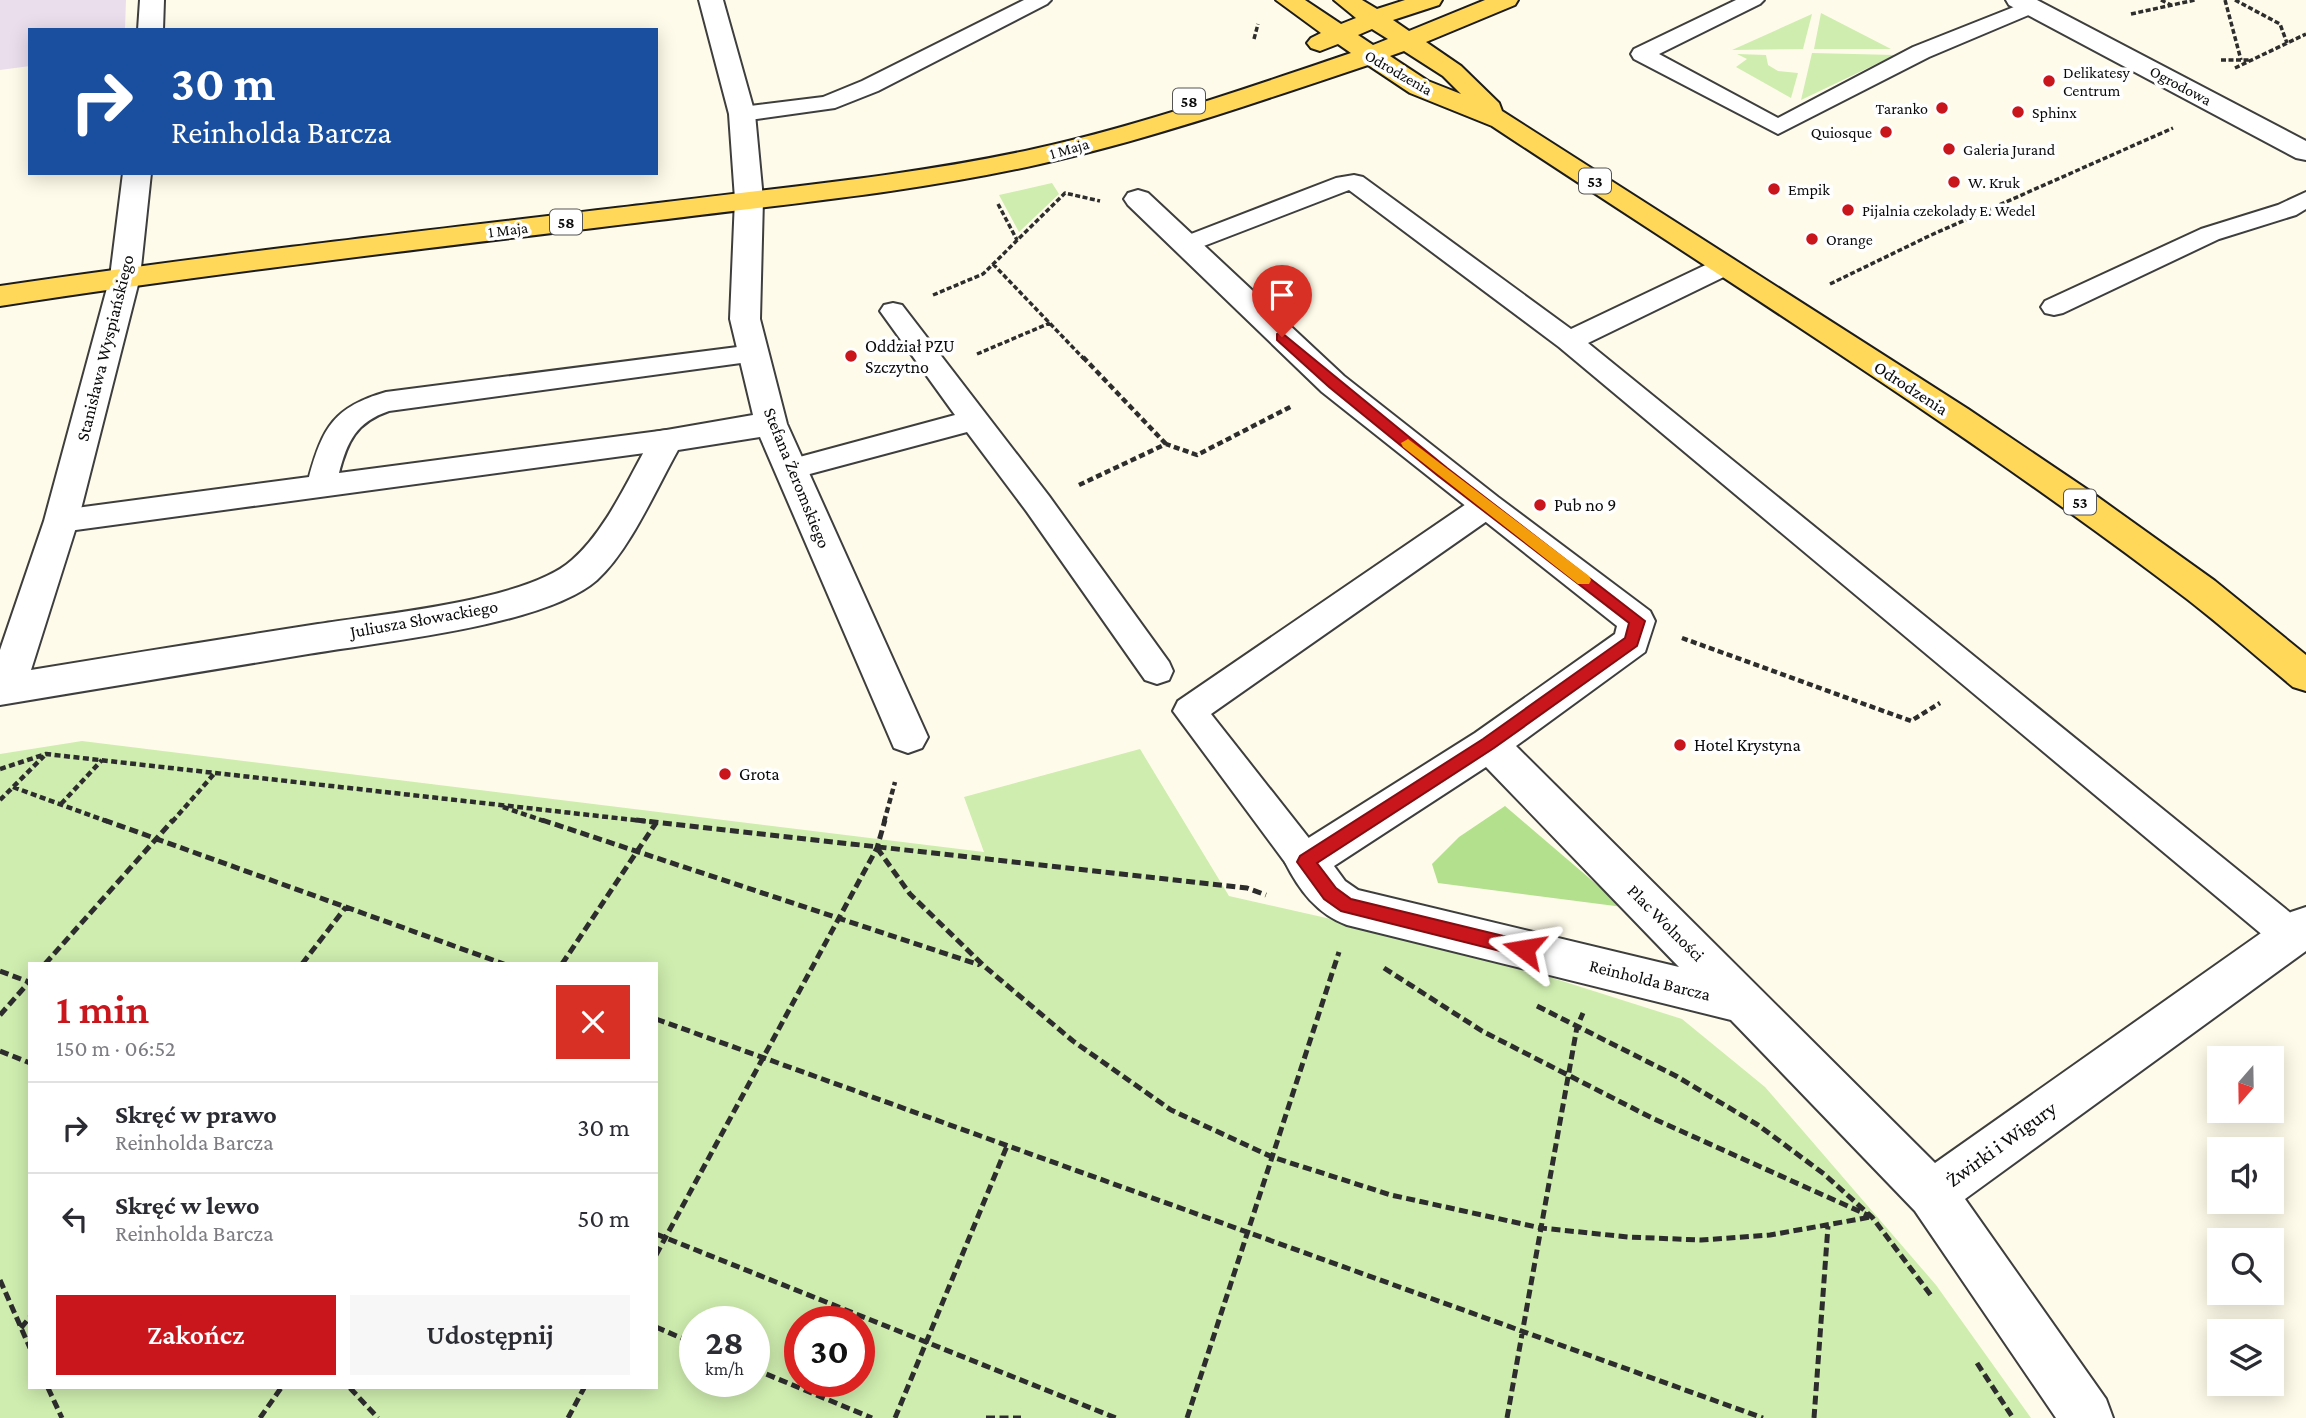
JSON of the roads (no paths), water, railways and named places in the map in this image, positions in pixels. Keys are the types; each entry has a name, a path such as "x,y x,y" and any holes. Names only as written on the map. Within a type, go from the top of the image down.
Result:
{"main road":[{"name":"53","path":"1288,0 1337,35"},
{"name":"53","path":"1346,0 1409,40"},
{"name":"1 Maja","path":"1097,140 1375,18 1430,0"},
{"name":"1 Maja","path":"0,296 125,277 938,176 1040,156 1202,112 1369,56 1506,0"},
{"name":"Odrodzenia","path":"1337,35 1419,87 1502,120"},
{"name":"Odrodzenia","path":"1409,40 1452,71 1502,120 1956,417 2076,499 2202,591 2306,676"},
{"name":"1 Maja","path":"1263,90 1314,82 1353,80 1419,87"}],"street":[{"path":"150,28 152,0"},
{"name":"Stefana Żeromskiego","path":"711,0 742,114 749,199 745,318 771,424 908,737"},
{"name":"Ogrodowa","path":"2025,4 2306,152"},
{"name":"Stanisława Wyspiańskiego","path":"3,689 61,522 125,277 137,175"},
{"path":"1125,201 1186,244 1333,384 1486,506 1637,621 1632,642 1489,744 1306,862"},
{"path":"667,440 771,424"},
{"name":"Juliusza Słowackiego","path":"3,689 448,617 526,600 558,587 584,571 606,547 667,440"},
{"name":"Plac Wolności","path":"1489,744 1932,1194"},
{"name":"Reinholda Barcza","path":"1306,862 1330,894 1347,906 1745,1003"},
{"name":"Żwirki i Wigury","path":"2087,1418 1932,1194 2298,930"}],"lane":[{"path":"742,114 827,103 1040,0"},
{"path":"1753,0 1642,54 1778,127 1921,52 2025,4"},
{"path":"1186,244 1345,183 1354,182 1569,341 1980,679 2298,930"},
{"path":"2054,307 2210,234 2287,209 2306,200"},
{"path":"1569,341 1725,266"},
{"path":"893,311 973,421 1038,504 1157,671"},
{"path":"322,484 335,436 342,426 367,408 386,402 753,354"},
{"path":"791,469 973,421"},
{"path":"61,522 322,484 667,440"},
{"path":"1306,862 1190,711 1486,506"}],"place":[{"name":"Delikatesy Centrum","path":"2049,81"},
{"name":"Taranko","path":"1942,108"},
{"name":"Sphinx","path":"2018,112"},
{"name":"Quiosque","path":"1886,132"},
{"name":"Galeria Jurand","path":"1949,149"},
{"name":"W. Kruk","path":"1954,182"},
{"name":"Empik","path":"1774,189"},
{"name":"Pijalnia czekolady E. Wedel","path":"1848,210"},
{"name":"Orange","path":"1812,239"},
{"name":"Oddział PZU Szczytno","path":"851,356"},
{"name":"Pub no 9","path":"1540,505"},
{"name":"Hotel Krystyna","path":"1680,745"},
{"name":"Grota","path":"725,774"}]}
